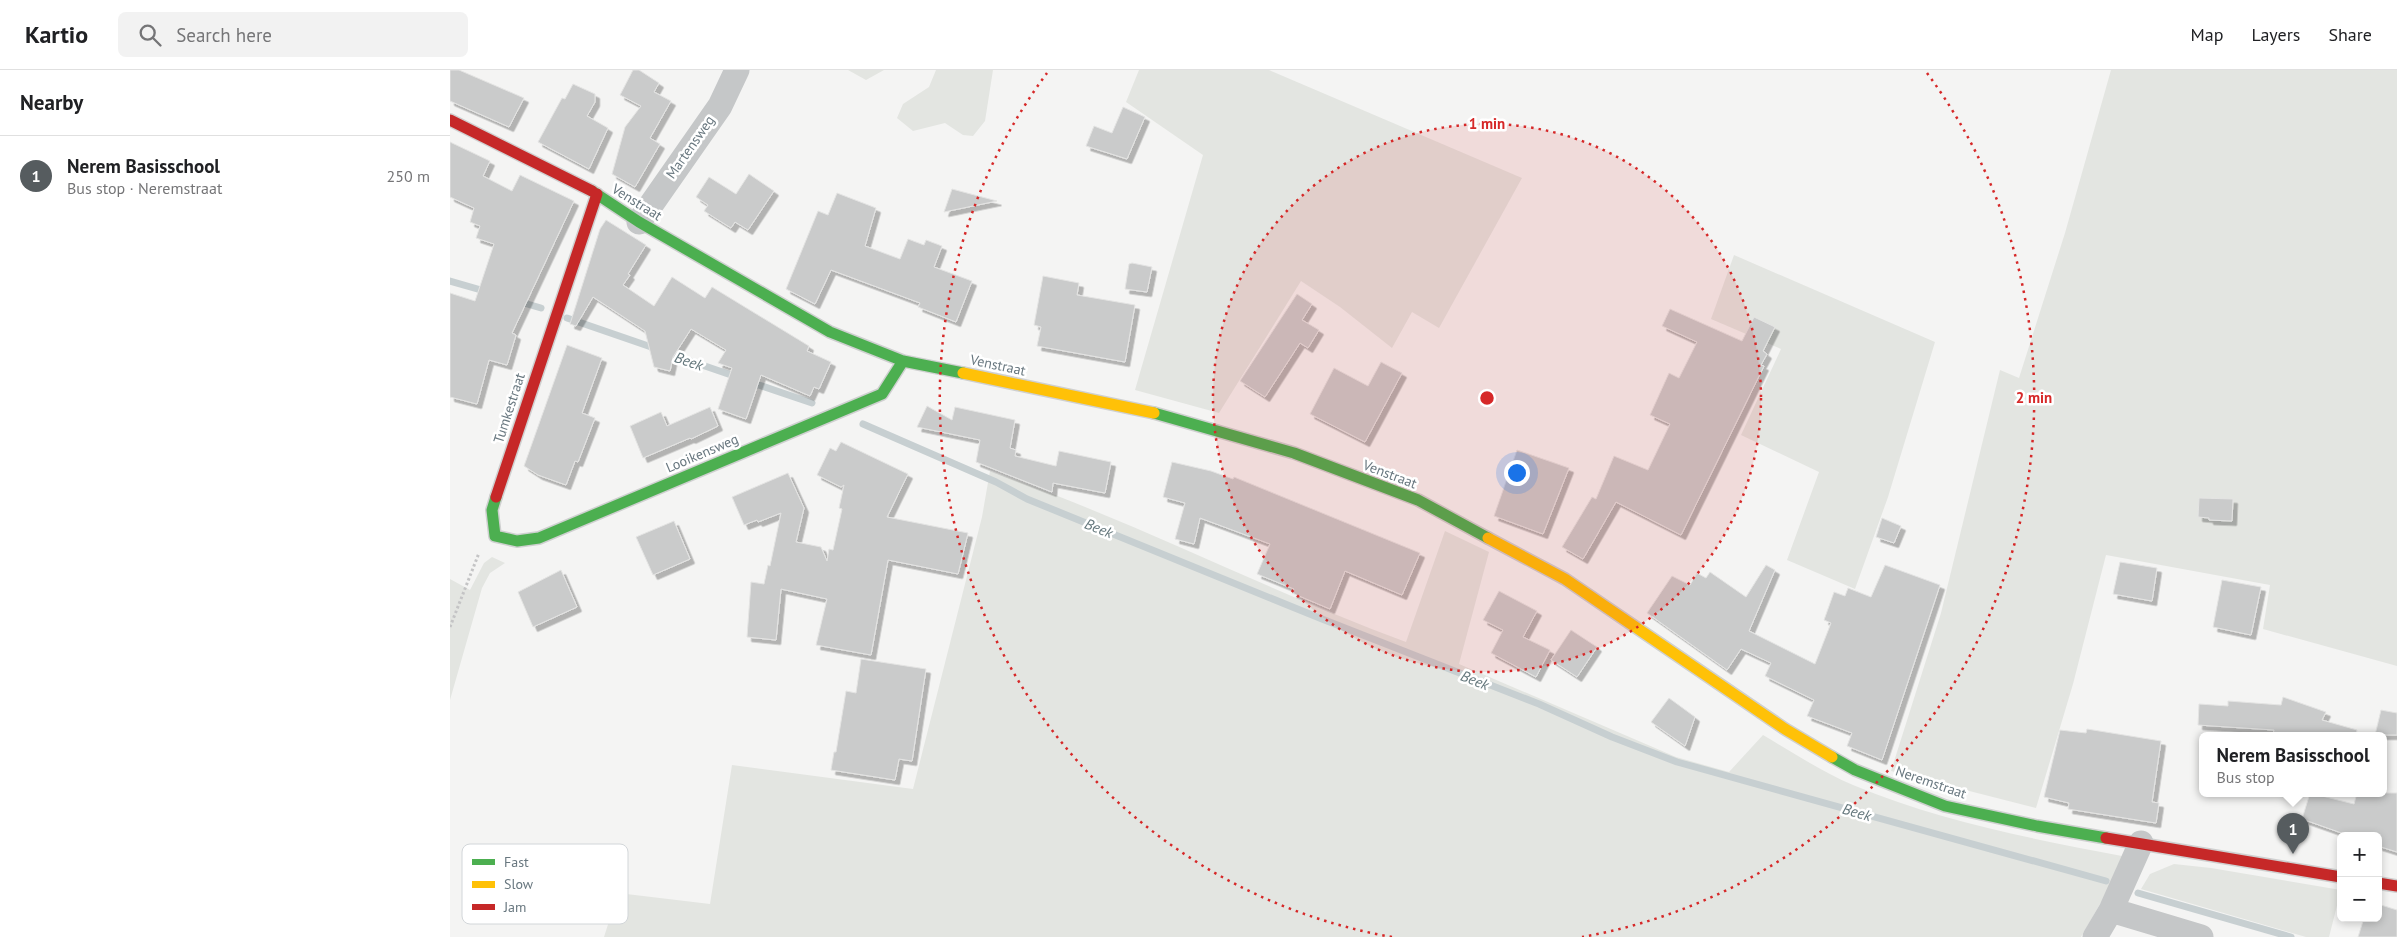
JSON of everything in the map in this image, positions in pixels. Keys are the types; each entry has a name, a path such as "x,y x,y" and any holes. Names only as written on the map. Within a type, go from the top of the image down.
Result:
{"street":[{"name":"Martensweg","path":"639,222 720,106 737,70"},
{"name":"Venstraat","path":"450,120 597,194 639,222 830,332 903,360 1159,414 1294,453 1418,500 1565,579"},
{"name":"Tumkestraat","path":"495,536 492,510 597,194"},
{"name":"Looikensweg","path":"495,536 506,541 517,542 539,538 882,394 903,360"},
{"name":"Neremstraat","path":"1565,579 1785,729 1855,770 1945,806 2037,826 2337,876"},
{"path":"2096,937 2111,910 2141,843"},
{"path":"2382,884 2397,886"},
{"path":"2111,910 2201,937"}],"path":[{"path":"450,627 477,556 495,536"}],"shaded area":[{"path":"848,70 884,70 866,80"},
{"path":"936,70 993,70 985,121 973,136 963,135 945,123 913,131 897,118 903,104 929,87"},
{"path":"1139,70 1269,70 1522,178 1439,328 1412,312 1392,348 1340,307 1301,281 1219,413 1135,390 1203,155 1126,102"},
{"path":"2111,70 2397,70 2397,666 2263,629 2270,585 2106,555 2073,684 2036,808 1891,771 1941,613 2000,370 2019,378 2065,233"},
{"path":"1734,255 1935,342 1888,497 1855,589 1787,560 1819,472 1741,435 1781,349 1711,319"},
{"path":"990,471 1095,511 1353,622 1406,642 1445,531 1489,552 1459,664 1676,757 1729,772 1763,735 1841,780 1886,798 1986,828 2122,856 2104,897 2081,937 604,937 608,924 628,924 628,894 710,904 732,765 913,789 982,517"},
{"path":"492,557 505,563 490,573 482,588 450,700 450,579 470,590 484,563"},
{"path":"2174,864 2211,868 2337,889 2337,906 2329,937 2306,937 2141,889 2150,874"}],"building":[{"path":"450,70 459,70 524,98 509,127 450,101"},
{"path":"633,70 639,70 659,83 654,92 671,101 650,138 660,144 635,187 612,174 625,127 641,106 620,95"},
{"path":"573,84 595,94 595,102 587,116 608,128 589,169 538,142 562,98 565,99"},
{"path":"1123,107 1145,117 1127,159 1086,146 1094,126 1112,133"},
{"path":"450,142 490,161 483,176 512,191 520,175 574,201 512,333 516,335 507,365 489,360 477,404 450,397 450,293 475,301 494,244 476,238 480,226 470,222 474,208 450,197"},
{"path":"749,174 774,191 748,230 735,222 731,228 704,211 708,205 696,197 709,177 736,194"},
{"path":"952,189 997,201 944,212"},
{"path":"837,193 876,208 865,246 900,259 908,239 924,245 926,240 942,246 934,267 972,281 956,322 918,307 920,303 831,270 815,304 786,289 818,211 828,215"},
{"path":"606,220 646,245 623,285 654,306 672,277 705,298 712,287 809,346 807,351 831,362 819,389 814,387 810,396 761,375 746,419 718,409 732,368 718,363 726,350 691,329 673,357 670,371 654,367 645,331 593,297 576,326 570,324 600,229"},
{"path":"1129,264 1152,267 1147,292 1125,289"},
{"path":"1043,276 1079,283 1077,295 1135,305 1125,362 1037,346 1041,327 1034,325"},
{"path":"1297,294 1312,304 1302,320 1319,330 1308,348 1300,343 1265,397 1240,381"},
{"path":"1670,309 1742,341 1754,317 1775,327 1763,351 1767,354 1761,365 1764,366 1681,535 1616,502 1583,559 1562,547 1592,497 1596,499 1614,456 1648,470 1670,424 1650,415 1669,373 1679,378 1697,342 1662,326"},
{"path":"567,345 602,358 582,413 595,418 578,462 575,461 566,485 538,475 524,466"},
{"path":"1381,362 1402,373 1365,442 1310,414 1334,368 1368,386"},
{"path":"927,406 952,420 955,407 1015,420 1010,448 1016,450 1015,456 1056,466 1059,451 1111,462 1105,493 1053,483 1052,492 976,462 980,440 917,427"},
{"path":"710,407 718,426 643,458 630,426 661,412 667,426"},
{"path":"841,442 908,474 887,517 968,533 958,574 888,560 871,655 816,645 827,599 781,589 776,640 747,637 751,582 764,584 768,565 770,566 781,513 744,525 732,497 788,473 804,508 796,542 821,547 827,561 829,549 833,550 842,509 839,508 844,485 841,487 817,475 830,448 836,451"},
{"path":"1517,450 1569,468 1543,534 1494,516"},
{"path":"1172,462 1211,471 1233,479 1234,477 1420,553 1402,595 1345,571 1330,609 1292,593 1294,589 1257,574 1270,544 1200,518 1194,544 1175,539 1185,503 1163,497"},
{"path":"2199,498 2233,499 2232,521 2209,520 2209,518 2198,517"},
{"path":"1882,518 1901,526 1894,543 1876,537"},
{"path":"674,521 690,559 653,575 636,537"},
{"path":"2120,562 2157,568 2152,601 2113,594"},
{"path":"1766,565 1775,570 1749,631 1815,664 1831,623 1824,620 1834,592 1845,596 1848,588 1871,597 1885,565 1940,585 1882,760 1847,746 1852,733 1807,716 1814,700 1765,676 1771,663 1741,649 1727,670 1647,613 1672,576 1690,585 1697,573 1706,578 1710,572 1746,597"},
{"path":"561,570 577,607 533,627 518,592"},
{"path":"2222,580 2261,587 2251,635 2213,627"},
{"path":"1499,591 1537,611 1523,637 1550,650 1536,677 1491,653 1503,630 1483,620"},
{"path":"1571,630 1597,647 1577,677 1551,660"},
{"path":"861,659 926,669 912,761 899,759 895,780 831,770 834,752 836,752 846,691 856,693"},
{"path":"2283,697 2326,712 2322,720 2357,730 2357,732 2274,732 2274,730 2198,725 2199,704 2228,706 2228,701 2281,705"},
{"path":"1669,698 1695,717 1685,746 1651,722"},
{"path":"2381,710 2397,713 2397,735 2387,735 2387,732 2376,732"},
{"path":"2087,729 2161,741 2152,802 2159,803 2156,823 2068,809 2069,803 2044,797 2060,730 2086,733"},
{"path":"2387,793 2397,793 2397,852 2382,847 2382,832 2339,832 2302,819 2309,797 2326,797 2354,804 2356,797 2387,797"},
{"path":"2382,905 2397,910 2397,937 2358,937 2363,922 2382,922"}],"waterway":[{"name":"Beek","path":"450,281 488,292"},
{"name":"Beek","path":"517,301 541,308"},
{"name":"Beek","path":"567,318 657,349"},
{"name":"Beek","path":"667,353 737,377"},
{"name":"Beek","path":"750,382 812,403"},
{"name":"Beek","path":"863,424 996,482 1027,499 1322,619 1539,704 1612,737 1677,762 2106,881"},
{"name":"Beek","path":"2138,893 2291,937"}],"traffic: fast":[{"path":"592,191 639,222 830,332 903,361 963,373"},
{"path":"496,497 492,510 495,536 517,541 539,538 882,394 903,361"},
{"path":"1154,413 1294,453 1418,500 1488,538"},
{"path":"1832,757 1855,770 1945,806 2037,826 2106,838"}],"traffic: slow":[{"path":"963,373 1154,413"},
{"path":"1488,538 1565,579 1785,729 1832,757"}],"traffic: jam":[{"path":"450,120 592,191"},
{"path":"496,497 597,194"},
{"path":"2106,838 2337,876"},
{"path":"2382,884 2397,886"}],"place":[{"name":"Nerem Basisschool","path":"2293,854"}]}
